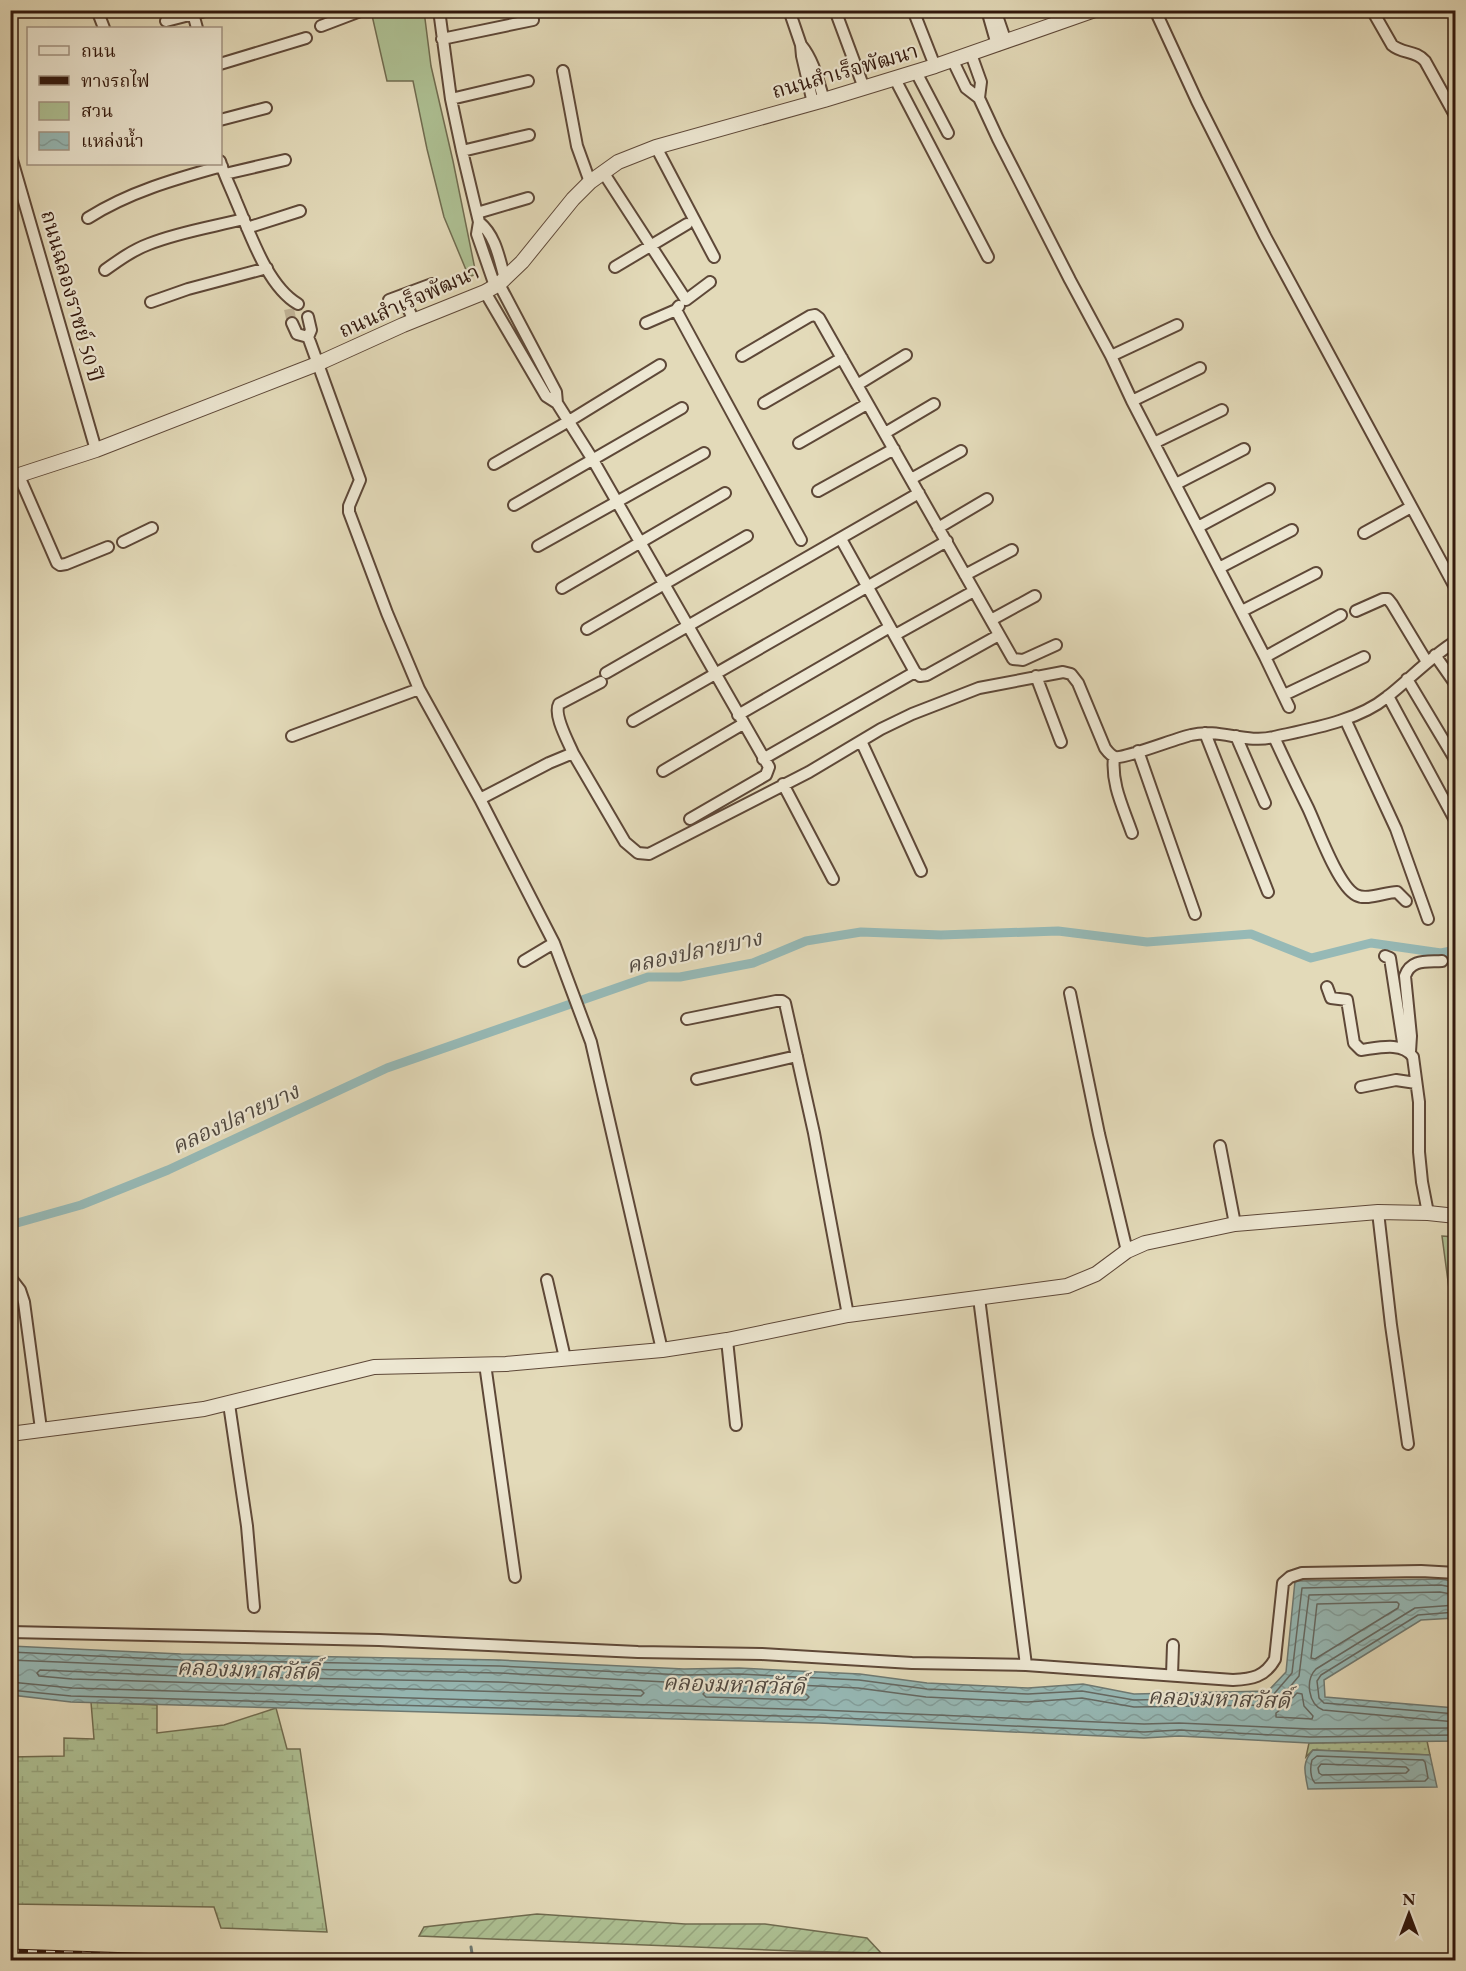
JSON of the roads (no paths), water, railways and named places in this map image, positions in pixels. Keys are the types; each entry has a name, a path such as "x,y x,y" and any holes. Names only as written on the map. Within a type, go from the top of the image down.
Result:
{"street":[{"path":"97,10 104,27"},
{"path":"166,21 209,10"},
{"path":"321,26 363,10"},
{"path":"439,10 451,99 478,217 489,230 495,244 496,285 526,361 546,396 557,403 593,460 769,767 766,775 690,819"},
{"path":"789,10 801,45 809,55 814,67 818,102"},
{"path":"835,10 864,88"},
{"path":"913,10 935,66"},
{"path":"987,10 1002,44"},
{"path":"995,10 1002,44"},
{"name":"ถนนสำเร็จพัฒนา","path":"15,477 96,450 316,360 408,308 496,285 522,262 573,199 603,172 618,162 656,147 954,61 1002,44 1058,17 1095,10"},
{"path":"1155,10 1197,101 1265,236 1455,589"},
{"path":"1372,10 1395,49 1420,55 1425,61 1455,117"},
{"path":"442,39 532,20"},
{"path":"222,63 306,38"},
{"path":"970,54 981,82 980,98 998,140 1242,611 1289,707"},
{"path":"954,61 966,88 980,98"},
{"path":"563,71 577,146 591,182"},
{"path":"916,72 948,133"},
{"path":"895,79 988,257"},
{"path":"451,99 528,81"},
{"path":"222,119 266,108"},
{"path":"462,151 529,135"},
{"path":"656,147 714,257"},
{"name":"ถนนฉลองราชย์ 50 ปี","path":"10,153 96,450"},
{"path":"88,219 120,199 168,181 223,167 285,160"},
{"path":"223,167 245,224 267,268 292,304"},
{"path":"603,172 686,300"},
{"path":"478,217 528,198"},
{"path":"105,270 148,244 173,236 245,224 300,211"},
{"path":"615,267 687,224"},
{"path":"151,302 188,289 267,268"},
{"path":"646,323 676,310 710,282"},
{"path":"389,300 408,308 432,284"},
{"path":"496,285 556,392 557,403"},
{"path":"676,310 801,540"},
{"path":"742,356 810,316 815,315 819,318 1013,659 1023,660 1056,645"},
{"path":"308,316 311,330 309,339 360,480 349,512 387,613 419,689 480,799 554,944 591,1042 662,1350"},
{"path":"292,323 297,334 309,339"},
{"path":"1111,356 1177,325"},
{"path":"857,385 906,355"},
{"path":"526,361 537,356"},
{"path":"764,403 842,358"},
{"path":"494,464 660,365"},
{"path":"1132,400 1200,368"},
{"path":"799,443 867,404"},
{"path":"885,433 934,404"},
{"path":"514,505 682,408"},
{"path":"1154,443 1222,410"},
{"path":"818,490 894,449"},
{"path":"1176,484 1244,449"},
{"path":"911,479 961,451"},
{"path":"538,546 704,453"},
{"path":"15,477 57,563 66,564 108,547"},
{"path":"1198,527 1269,489"},
{"path":"562,588 725,493"},
{"path":"919,493 688,626 557,706 557,714 573,753 625,842 638,853 649,854 659,850 809,772 881,729 947,699 979,688 1057,672 1071,674 1078,683 1108,754 1114,757 1129,755 1191,735 1205,733 1236,735 1264,740 1345,718 1374,706 1455,641"},
{"path":"939,528 987,499"},
{"path":"1364,533 1411,507"},
{"path":"123,542 153,528"},
{"path":"1219,568 1292,530"},
{"path":"587,629 747,536"},
{"path":"841,538 915,672 920,676 927,675 999,635"},
{"path":"633,721 946,541"},
{"path":"965,575 1012,550"},
{"path":"1242,611 1316,573"},
{"path":"663,771 741,719 893,631 974,591"},
{"path":"991,620 1035,596"},
{"path":"1356,611 1388,599 1431,658 1455,685"},
{"path":"1265,657 1341,615"},
{"path":"1284,695 1364,657"},
{"path":"763,759 915,672"},
{"path":"1036,676 1061,742"},
{"path":"1407,679 1455,761"},
{"path":"292,736 419,689"},
{"path":"1388,696 1455,822"},
{"path":"1345,718 1396,829 1428,919"},
{"path":"1205,733 1268,892"},
{"path":"1236,735 1265,803"},
{"path":"1274,737 1326,850 1350,890 1362,897 1397,892 1406,901"},
{"path":"861,741 921,871"},
{"path":"1138,751 1195,914"},
{"path":"480,799 573,753"},
{"path":"1114,757 1112,771 1115,787 1132,833"},
{"path":"783,784 833,879"},
{"path":"524,961 554,944"},
{"path":"1385,956 1390,958 1407,1051"},
{"path":"1407,1051 1411,1036 1405,976 1408,969 1416,962 1442,961"},
{"path":"1327,987 1331,998 1347,1000 1354,1043 1357,1047 1361,1050 1397,1047 1407,1051 1413,1057 1419,1102 1419,1152 1428,1213"},
{"path":"1070,993 1099,1134 1127,1251"},
{"path":"687,1019 782,1001 787,1009 814,1133 849,1315"},
{"path":"697,1079 797,1056"},
{"path":"1361,1087 1396,1080 1416,1083"},
{"path":"1220,1146 1235,1224"},
{"path":"1378,1212 1408,1444"},
{"path":"10,1434 229,1404 374,1367 486,1364 662,1350 727,1340 849,1315 1075,1283 1096,1274 1127,1251 1145,1243 1235,1224 1378,1212 1455,1216"},
{"path":"10,1277 20,1290 24,1302 41,1429"},
{"path":"547,1280 565,1359"},
{"path":"979,1298 1026,1665"},
{"path":"727,1340 736,1425"},
{"path":"486,1364 515,1577"},
{"path":"229,1404 247,1526 254,1607"},
{"path":"10,1632 379,1640 638,1652 762,1654 912,1663 1026,1665 1251,1679 1269,1669 1275,1659 1283,1583 1290,1577 1302,1573 1347,1571 1421,1571 1455,1574"},
{"path":"1172,1675 1173,1645"}],"water":[{"name":"คลองมหาสวัสดิ์","path":"1442,1579 1455,1582 1455,1618 1421,1620 1324,1680 1325,1697 1455,1708 1455,1741 1309,1743 1179,1736 1144,1738 819,1723 71,1702 11,1695 11,1646 181,1654 500,1660 684,1669 739,1668 860,1674 927,1683 1028,1688 1083,1684 1134,1694 1268,1691 1286,1672 1295,1581"},
{"path":"1313,1750 1430,1755 1437,1787 1308,1789 1305,1764"}],"waterway":[{"name":"คลองปลายบาง","path":"10,1225 81,1205 168,1170 387,1068 648,977 680,977 753,963 806,941 861,932 941,935 1058,931 1147,942 1251,934 1311,958 1371,943 1441,953 1456,950"},
{"path":"471,1947 473,1960"}],"tunnel":[{"path":"289,309 292,323"}],"railway":[{"path":"10,1951 285,1960"}]}
